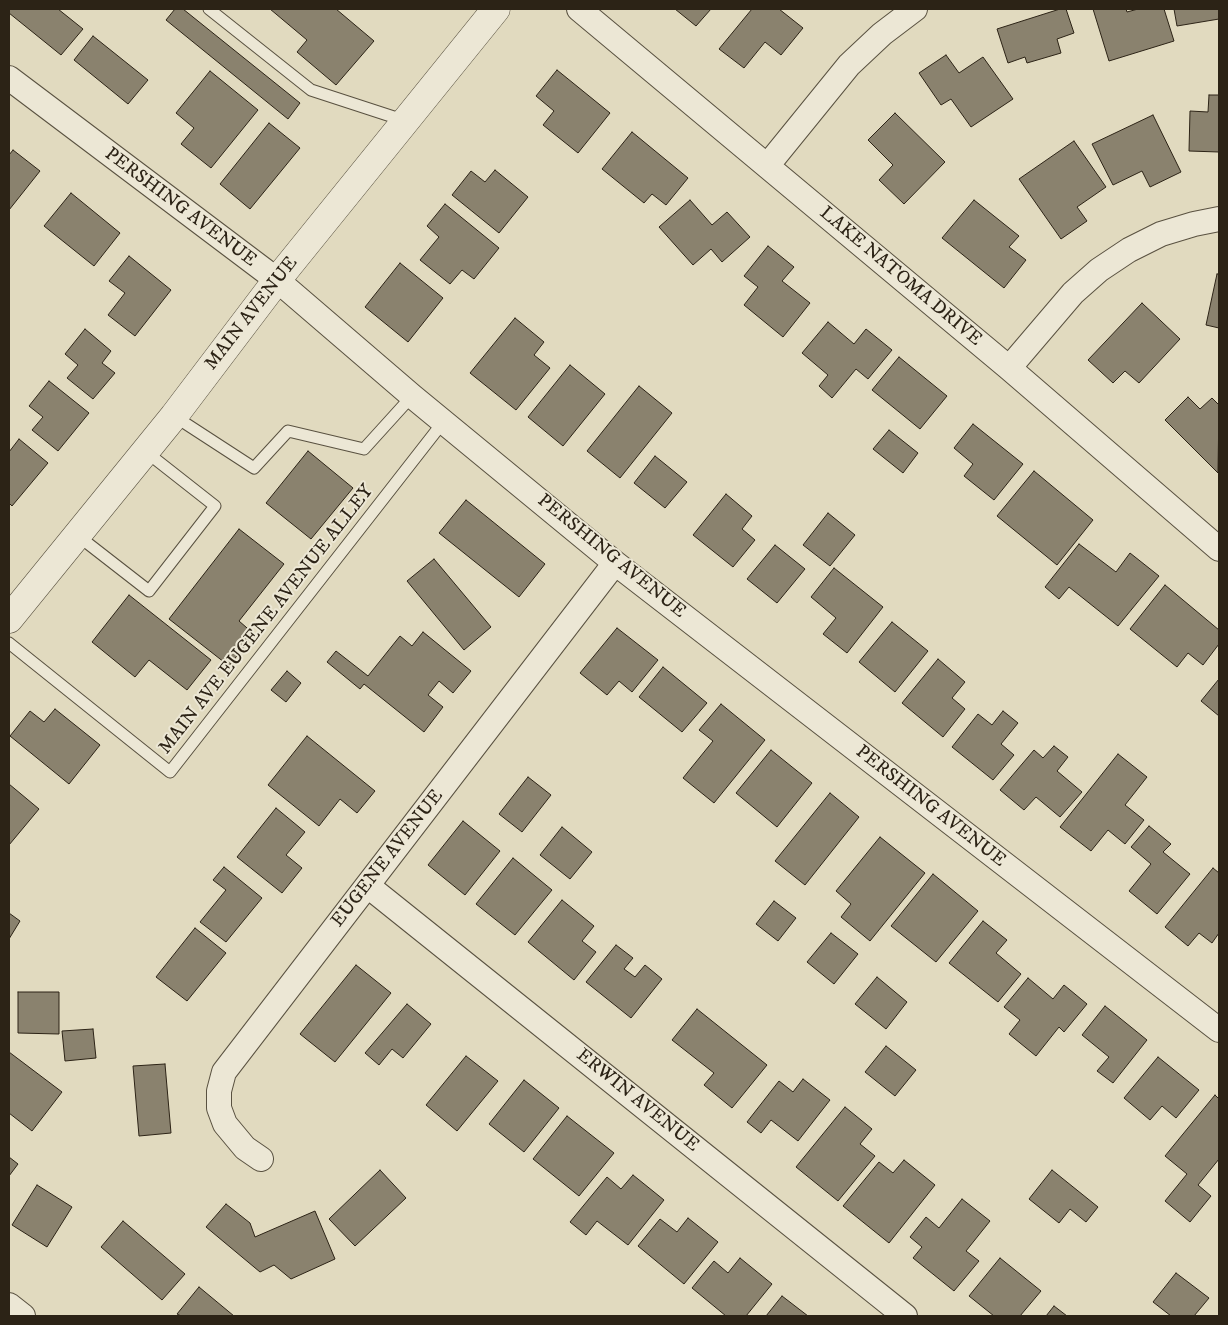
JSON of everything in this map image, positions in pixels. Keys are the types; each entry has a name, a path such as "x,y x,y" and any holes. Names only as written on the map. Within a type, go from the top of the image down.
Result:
{"street":[{"name":"MAIN AVENUE","path":"9,619 174,416 277,280 496,9"},
{"name":"LAKE NATOMA DRIVE","path":"579,9 1009,368 1219,549"},
{"path":"767,166 849,65 882,34 915,9"},
{"name":"PERSHING AVENUE","path":"9,78 277,280 412,396 615,563 1219,1030"},
{"path":"1009,368 1073,293 1099,270 1129,250 1161,234 1194,224 1219,220"},
{"name":"EUGENE AVENUE","path":"261,1159 245,1148 225,1124 219,1108 218,1090 224,1072 615,563"},
{"name":"ERWIN AVENUE","path":"368,886 905,1316"},
{"path":"9,1305 23,1316"}],"lane":[{"path":"209,9 310,90 406,121"},
{"path":"174,416 254,468 288,430 364,449 412,396"},
{"name":"MAIN AVE EUGENE AVENUE ALLEY","path":"9,643 170,772 444,421"},
{"path":"77,535 149,591 215,506 145,451"}],"building":[{"path":"9,9 58,9 83,29 61,55 9,13"},
{"path":"175,9 183,9 300,103 288,119 166,20"},
{"path":"270,9 336,9 374,41 336,85 297,52 307,40"},
{"path":"675,9 711,9 696,26"},
{"path":"752,9 779,9 803,28 781,55 765,42 744,68 719,49"},
{"path":"1060,9 1066,9 1074,33 1057,39 1061,53 1027,63 1025,57 1008,63 997,29"},
{"path":"1093,9 1126,9 1127,12 1138,9 1164,9 1174,41 1109,61"},
{"path":"1174,9 1219,9 1219,19 1177,26"},
{"path":"93,36 148,80 128,104 74,60"},
{"path":"946,55 959,73 983,57 1013,99 971,127 951,99 941,105 919,73"},
{"path":"557,70 610,113 578,153 543,125 554,111 536,96"},
{"path":"210,71 258,110 211,168 181,144 194,128 176,113"},
{"path":"1209,95 1219,95 1219,152 1189,151 1190,111 1208,112"},
{"path":"895,113 945,162 904,204 879,180 893,165 868,140"},
{"path":"1153,115 1181,172 1150,187 1142,171 1113,185 1092,144"},
{"path":"269,123 300,148 250,209 220,184"},
{"path":"632,132 688,178 666,205 652,194 644,203 602,169"},
{"path":"1074,141 1106,187 1077,207 1087,221 1061,239 1019,179"},
{"path":"13,150 40,171 9,210 9,155"},
{"path":"495,170 528,197 499,233 452,195 471,171 485,182"},
{"path":"71,193 120,233 94,266 44,226"},
{"path":"690,200 712,225 727,212 750,237 722,262 711,249 693,265 659,227"},
{"path":"974,200 1019,236 1009,247 1026,260 1004,288 942,238"},
{"path":"445,204 499,248 474,279 462,270 450,284 420,260 439,237 427,226"},
{"path":"768,246 794,267 782,281 810,303 783,337 744,305 758,287 744,276"},
{"path":"129,256 171,290 135,336 108,315 125,293 109,281"},
{"path":"400,263 443,298 408,342 365,307"},
{"path":"1217,274 1219,274 1219,328 1206,325"},
{"path":"1142,303 1180,339 1139,383 1125,371 1113,383 1088,360"},
{"path":"515,318 544,342 534,355 550,368 516,410 470,373"},
{"path":"828,322 854,344 866,329 892,350 868,379 856,369 832,398 819,386 828,375 802,353"},
{"path":"85,329 111,351 102,363 115,373 93,399 67,378 78,365 65,354"},
{"path":"899,357 947,396 920,429 872,390"},
{"path":"570,365 605,394 563,446 528,417"},
{"path":"49,381 89,413 58,451 32,430 43,417 29,406"},
{"path":"639,386 672,413 620,478 587,451"},
{"path":"1188,397 1200,409 1212,398 1219,405 1218,473 1165,420"},
{"path":"973,424 1023,464 994,500 964,476 973,464 954,448"},
{"path":"889,430 918,453 903,473 873,449"},
{"path":"19,439 48,463 12,506 9,503 9,452"},
{"path":"308,451 353,488 311,539 266,503"},
{"path":"655,456 687,482 665,508 634,483"},
{"path":"1034,471 1093,520 1057,565 997,516"},
{"path":"726,494 752,516 742,529 755,540 733,567 693,535"},
{"path":"466,500 545,564 519,597 439,533"},
{"path":"828,513 855,535 830,566 803,545"},
{"path":"239,529 284,564 239,621 254,634 229,666 169,619"},
{"path":"1079,544 1116,572 1130,553 1159,576 1118,626 1069,587 1059,599 1045,587"},
{"path":"775,545 805,569 777,603 747,579"},
{"path":"434,559 491,627 464,650 407,581"},
{"path":"834,568 883,607 847,653 823,634 836,618 811,597"},
{"path":"1165,585 1219,630 1219,644 1203,665 1188,653 1177,667 1130,629"},
{"path":"129,595 211,660 187,690 149,660 135,677 92,642"},
{"path":"892,622 928,651 895,692 859,662"},
{"path":"617,628 658,660 632,692 619,681 607,695 580,673"},
{"path":"423,632 471,671 453,693 439,681 428,695 443,707 424,732 364,684 360,689 327,662 336,651 368,676 400,636 412,646"},
{"path":"938,659 965,682 952,698 965,709 943,737 902,703"},
{"path":"663,667 707,703 682,732 639,697"},
{"path":"287,671 301,683 286,702 271,690"},
{"path":"1219,679 1219,716 1201,701"},
{"path":"721,704 765,740 714,803 683,778 713,741 699,730"},
{"path":"55,709 100,745 69,784 10,736 30,711 44,722"},
{"path":"1003,711 1018,723 1001,744 1014,755 993,780 952,747 978,714 992,725"},
{"path":"307,736 375,791 357,813 340,799 319,826 268,785"},
{"path":"1054,746 1068,757 1057,771 1082,792 1060,817 1036,797 1024,810 1000,790 1034,750 1043,758"},
{"path":"771,750 812,783 777,827 736,793"},
{"path":"1118,754 1147,777 1125,805 1144,820 1125,844 1108,830 1091,851 1060,827"},
{"path":"528,777 551,795 522,832 499,814"},
{"path":"9,784 39,809 9,845"},
{"path":"830,793 859,817 805,885 775,861"},
{"path":"276,808 305,832 286,855 302,868 282,893 237,857"},
{"path":"463,821 500,851 465,895 428,865"},
{"path":"1149,826 1171,844 1163,852 1190,874 1157,914 1129,891 1151,864 1131,847"},
{"path":"562,827 592,852 570,879 540,855"},
{"path":"880,837 925,873 870,941 841,917 851,904 836,891"},
{"path":"513,858 552,890 515,935 476,904"},
{"path":"224,867 262,898 226,942 200,922 226,890 213,880"},
{"path":"1213,868 1219,873 1219,933 1212,943 1199,933 1188,946 1165,927"},
{"path":"933,874 978,911 936,962 891,926"},
{"path":"562,900 594,926 582,941 596,952 574,980 528,942"},
{"path":"774,901 796,918 778,941 756,924"},
{"path":"9,913 20,921 9,939"},
{"path":"983,921 1007,940 996,953 1021,974 998,1002 949,963"},
{"path":"195,928 226,953 187,1001 156,977"},
{"path":"831,933 858,954 834,984 807,962"},
{"path":"616,945 633,958 624,969 635,977 645,965 662,979 631,1018 586,982"},
{"path":"356,965 391,993 335,1062 300,1034"},
{"path":"877,977 907,1002 886,1029 855,1004"},
{"path":"1028,978 1053,999 1064,985 1087,1004 1064,1032 1059,1027 1036,1056 1009,1034 1020,1020 1004,1007"},
{"path":"18,992 59,992 59,1034 18,1033"},
{"path":"407,1004 431,1024 403,1058 392,1049 379,1065 365,1053"},
{"path":"1105,1006 1147,1040 1113,1083 1097,1071 1109,1057 1082,1035"},
{"path":"697,1009 767,1065 732,1108 704,1085 714,1073 672,1040"},
{"path":"93,1029 96,1058 65,1061 62,1031"},
{"path":"886,1046 916,1070 895,1096 865,1072"},
{"path":"9,1052 62,1092 32,1131 9,1113"},
{"path":"466,1056 498,1081 457,1131 426,1105"},
{"path":"1158,1057 1199,1090 1176,1118 1162,1106 1150,1120 1124,1098"},
{"path":"165,1064 171,1133 139,1136 133,1066"},
{"path":"803,1079 830,1100 798,1141 771,1120 761,1133 747,1122 779,1081 793,1092"},
{"path":"524,1080 559,1108 524,1152 489,1124"},
{"path":"1215,1095 1219,1099 1219,1159 1198,1185 1211,1196 1190,1222 1165,1201 1187,1174 1165,1156"},
{"path":"845,1107 872,1129 860,1144 875,1156 838,1201 796,1167"},
{"path":"567,1116 614,1153 579,1196 533,1159"},
{"path":"9,1157 18,1164 9,1176"},
{"path":"904,1160 935,1185 889,1243 843,1206 879,1162 893,1173"},
{"path":"380,1170 406,1198 355,1246 329,1219"},
{"path":"1052,1170 1098,1207 1086,1222 1070,1209 1059,1223 1029,1199"},
{"path":"633,1175 664,1200 628,1245 597,1221 586,1235 570,1222 607,1177 621,1189"},
{"path":"37,1185 72,1207 47,1247 12,1225"},
{"path":"962,1199 990,1221 966,1251 979,1261 954,1291 913,1258 922,1247 910,1237 926,1217 939,1228"},
{"path":"226,1204 250,1223 255,1237 315,1211 335,1259 291,1279 274,1265 260,1272 206,1227"},
{"path":"688,1218 718,1242 684,1284 638,1246 660,1219 677,1232"},
{"path":"123,1221 185,1274 162,1300 101,1247"},
{"path":"740,1258 772,1284 746,1316 726,1316 692,1288 714,1261 728,1273"},
{"path":"1000,1258 1041,1291 1020,1316 994,1316 969,1296"},
{"path":"1176,1273 1209,1298 1194,1316 1171,1316 1153,1302"},
{"path":"199,1287 234,1316 181,1316 177,1314"},
{"path":"782,1296 808,1316 766,1316"},
{"path":"1054,1306 1067,1316 1046,1316"}]}
